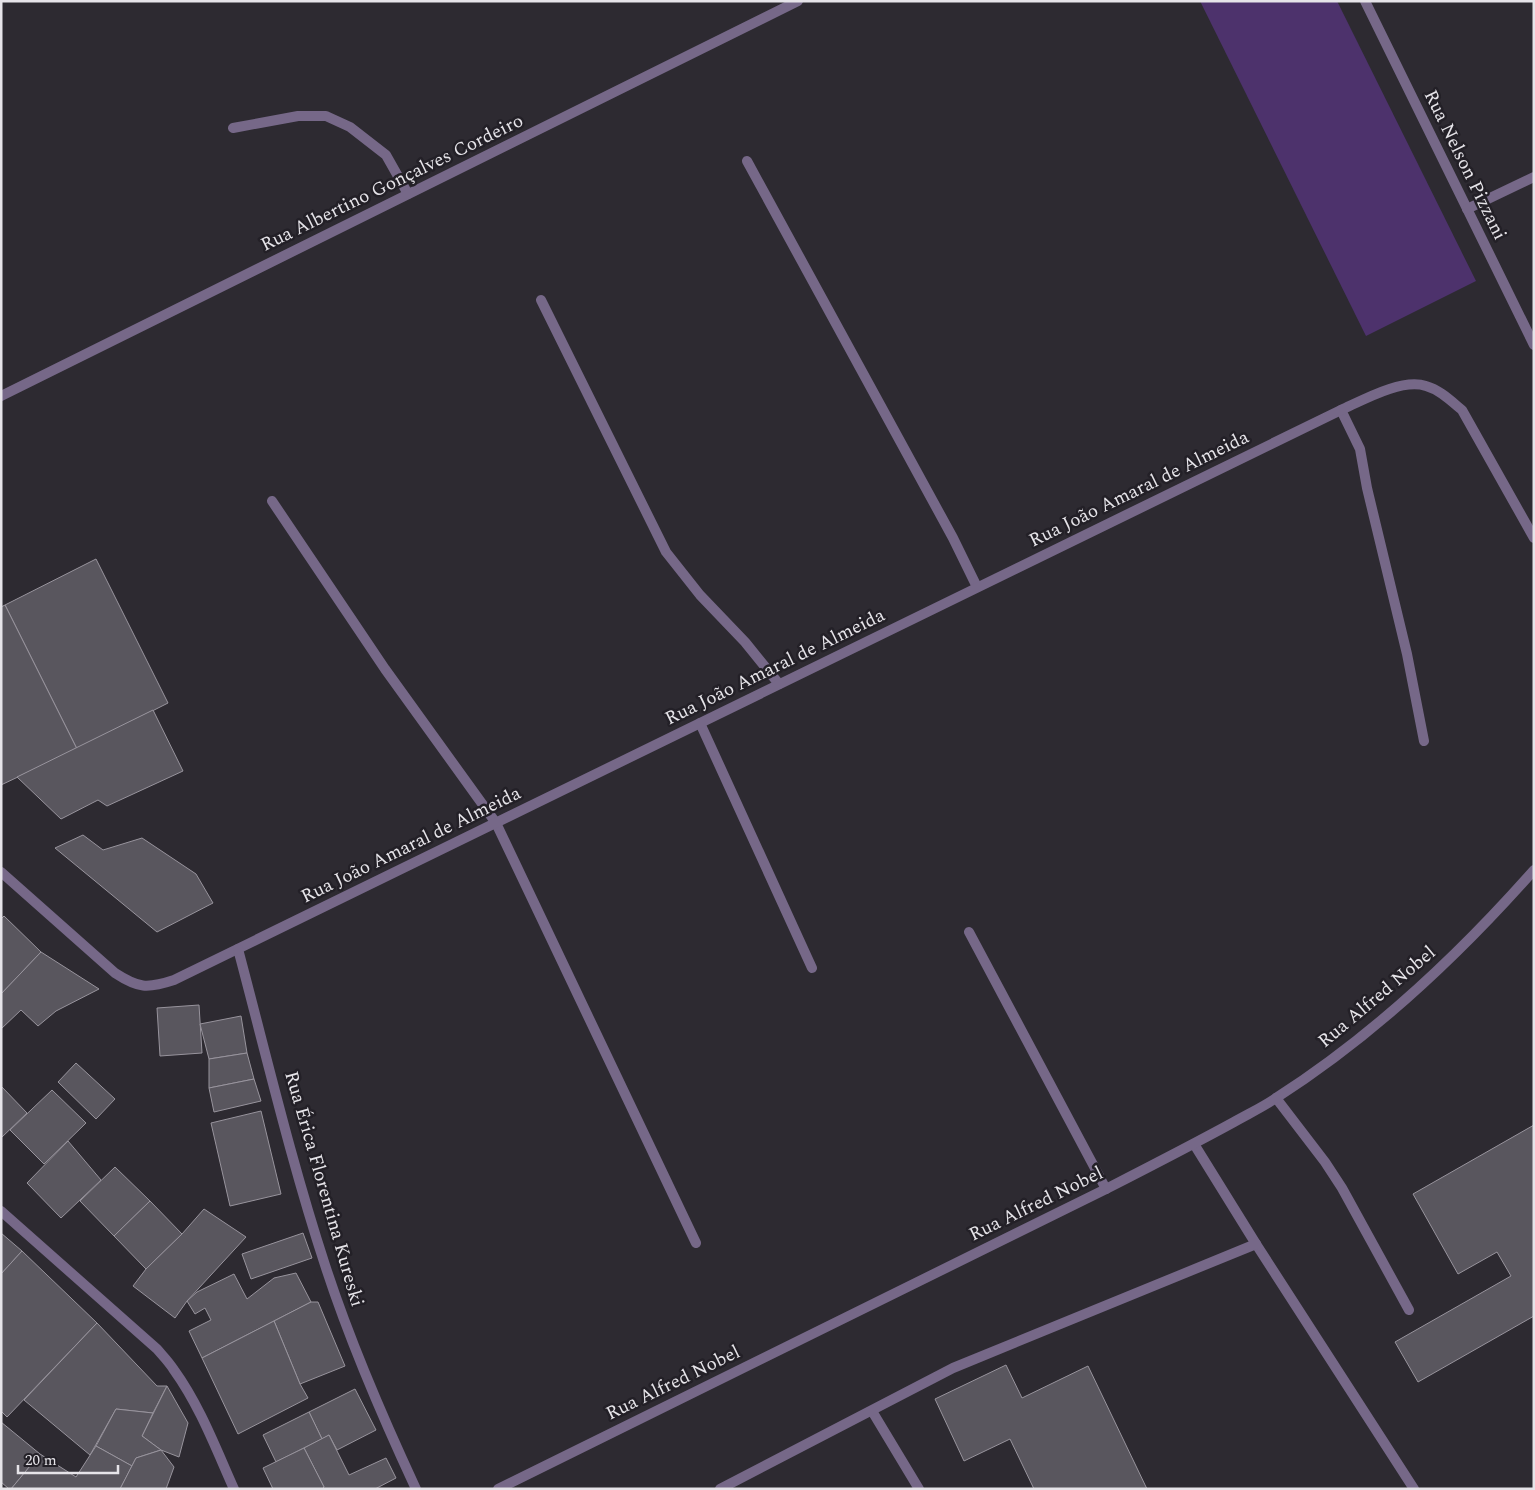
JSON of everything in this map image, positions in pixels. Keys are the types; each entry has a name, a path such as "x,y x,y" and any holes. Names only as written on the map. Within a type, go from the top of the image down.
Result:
{"street":[{"name":"Rua Albertino Gonçalves Cordeiro","path":"1,396 798,1"},
{"name":"Rua Nelson Pizzani","path":"1365,1 1534,345"},
{"path":"233,128 298,116 326,116 350,127 386,155 408,194"},
{"path":"747,161 948,529 978,588"},
{"path":"1467,209 1534,177"},
{"path":"541,300 666,552 700,595 745,642 779,684"},
{"name":"Rua João Amaral de Almeida","path":"1,872 115,973 128,982 142,986 158,986 174,980 1341,410 1375,395 1405,385 1426,386 1444,395 1462,410 1534,538"},
{"path":"1341,410 1360,449 1369,497 1407,654 1424,741"},
{"path":"272,501 385,669 496,823 696,1242"},
{"path":"700,723 812,968"},
{"name":"Rua Alfred Nobel","path":"498,1489 1106,1189 1194,1144 1276,1098 1344,1051 1401,1004 1454,955 1534,870"},
{"path":"969,932 1106,1189"},
{"name":"Rua Érica Florentina Kureski","path":"238,948 325,1266 382,1416 416,1489"},
{"path":"1276,1098 1325,1162 1342,1188 1409,1310"},
{"path":"1194,1144 1414,1489"},
{"path":"1,1211 157,1349 174,1369 190,1394 234,1489"},
{"path":"720,1489 953,1368 1256,1244"},
{"path":"872,1411 919,1489"}],"shaded area":[{"path":"1200,1 1337,1 1476,281 1366,336"}],"building":[{"path":"96,559 168,703 77,749 5,605"},
{"path":"5,605 77,749 1,785 1,607"},
{"path":"153,710 183,771 107,806 98,800 61,819 17,777"},
{"path":"83,835 103,850 142,838 196,874 213,903 157,932 55,848"},
{"path":"4,916 41,952 1,994 1,919"},
{"path":"41,952 99,989 56,1011 38,1026 21,1010 1,1029 1,994"},
{"path":"199,1005 202,1053 160,1056 157,1008"},
{"path":"241,1016 247,1053 209,1059 200,1024"},
{"path":"247,1053 254,1079 209,1088 209,1059"},
{"path":"76,1063 115,1099 96,1119 58,1082"},
{"path":"254,1079 261,1101 214,1112 209,1088"},
{"path":"1,1086 27,1113 1,1138"},
{"path":"52,1090 86,1123 44,1164 10,1130"},
{"path":"261,1111 281,1194 230,1206 211,1123"},
{"path":"1534,1125 1534,1316 1418,1382 1395,1342 1511,1276 1497,1252 1458,1274 1413,1194"},
{"path":"68,1141 101,1180 61,1218 27,1183"},
{"path":"115,1167 150,1201 114,1236 80,1201"},
{"path":"150,1201 182,1234 146,1269 114,1236"},
{"path":"204,1209 246,1237 187,1301 175,1318 133,1286 146,1269 182,1234"},
{"path":"1,1233 22,1251 1,1274"},
{"path":"303,1233 312,1258 251,1279 242,1254"},
{"path":"22,1251 97,1323 7,1417 1,1411 1,1274"},
{"path":"296,1273 311,1302 202,1358 189,1331 211,1320 205,1308 195,1314 187,1301 197,1292 234,1274 247,1299 274,1278"},
{"path":"311,1302 318,1302 345,1366 300,1384 274,1321"},
{"path":"274,1321 300,1384 308,1398 238,1434 202,1358"},
{"path":"97,1323 157,1386 167,1386 153,1413 116,1409 90,1455 24,1400"},
{"path":"1006,1365 1022,1398 1088,1366 1147,1489 1034,1489 1010,1439 964,1461 935,1399"},
{"path":"167,1386 188,1423 179,1457 161,1450 142,1436"},
{"path":"355,1389 376,1430 337,1450 329,1435 322,1439 309,1412"},
{"path":"116,1409 153,1413 142,1436 161,1450 136,1458 132,1466 96,1446"},
{"path":"309,1412 322,1439 276,1462 263,1435"},
{"path":"1,1422 40,1454 11,1489 1,1482"},
{"path":"329,1435 349,1475 386,1458 396,1478 375,1489 322,1489 324,1487 304,1448"},
{"path":"96,1446 132,1466 120,1489 11,1489 40,1454 76,1477"},
{"path":"304,1448 324,1487 322,1489 273,1489 263,1468"},
{"path":"161,1450 174,1467 166,1489 120,1489 136,1458"}]}
